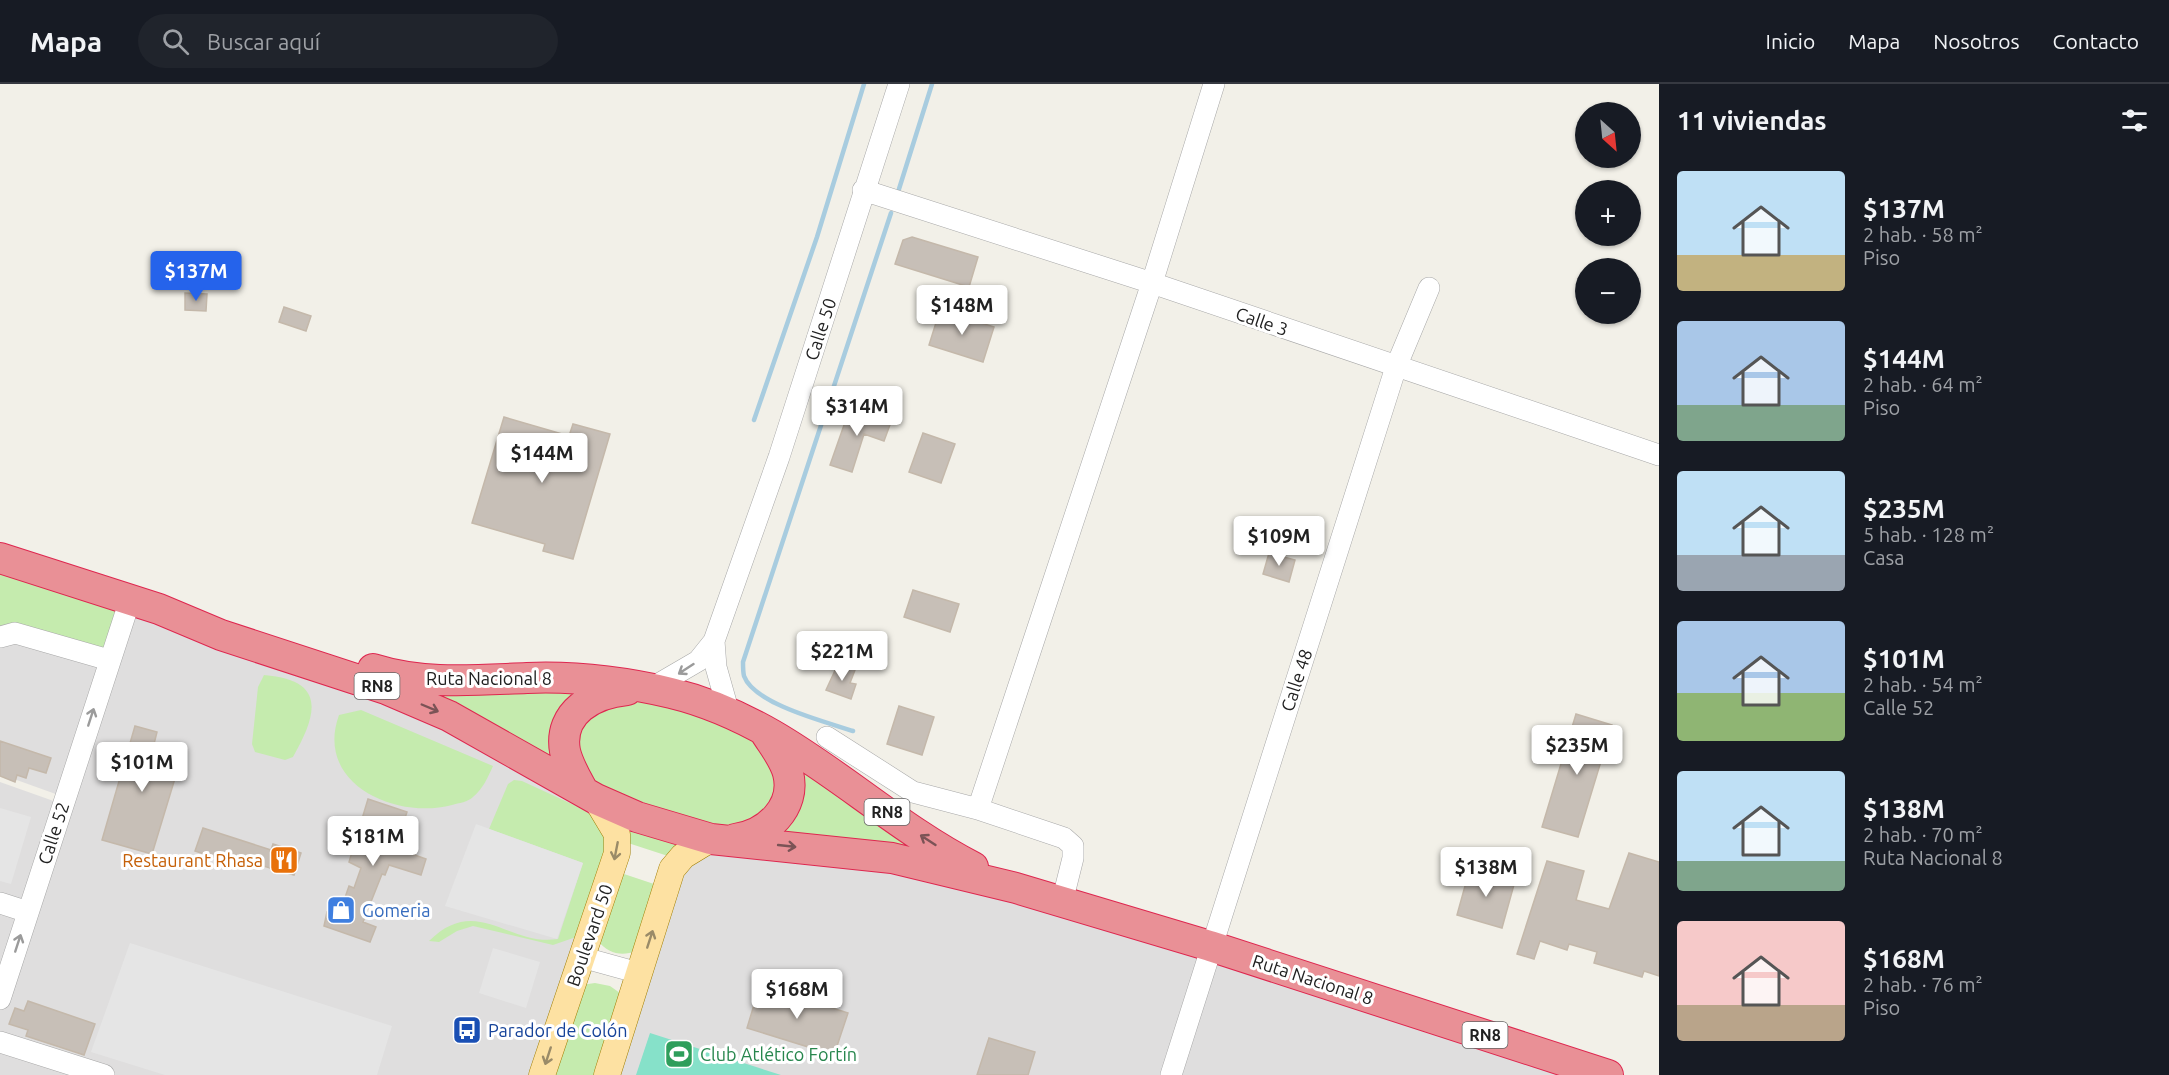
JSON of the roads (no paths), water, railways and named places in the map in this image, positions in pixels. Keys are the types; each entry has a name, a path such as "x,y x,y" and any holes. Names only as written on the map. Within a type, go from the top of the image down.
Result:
{"highway":[{"name":"Ruta Nacional 8","path":"0,558 159,609 232,625 391,675 422,680 557,678 605,681 674,694 729,713 762,728 827,768 932,843 1016,888"},
{"name":"Ruta Nacional 8","path":"159,609 221,634 386,689 449,716 589,795 637,817 720,839 892,858 1016,888 1210,946 1608,1075"},
{"name":"Ruta Nacional 8","path":"589,795 565,751 564,736 568,721 589,699 603,693 649,689"},
{"path":"720,839 749,837 762,831 782,812 787,799 790,784 788,771 762,728"}],"main road":[{"name":"Boulevard 50","path":"542,1075 619,843 613,824 589,795"},
{"path":"607,1075 676,861 720,839"}],"street":[{"name":"Calle 50","path":"649,689 698,661 714,641 779,457 863,190 899,84"},
{"path":"978,809 1152,283 1214,84"},
{"name":"Calle 3","path":"863,190 1152,283 1396,368 1659,455"},
{"name":"Calle 48","path":"1171,1075 1210,946 1396,368 1429,288"},
{"name":"Calle 52","path":"0,999 129,600"},
{"path":"0,637 15,633 109,660"},
{"name":"Calle 50","path":"714,641 716,667 729,713"},
{"path":"826,737 913,792 978,809 1064,838 1073,846 1073,858 1062,902"},
{"path":"0,903 28,912"},
{"path":"581,957 639,973"},
{"path":"0,1042 54,1067 104,1075"}],"waterway":[{"path":"754,420 817,237 864,84"},
{"path":"899,189 932,84"},
{"path":"853,731 792,711 761,695 750,686 744,676 743,662 891,213"}],"place":[{"name":"Restaurant Rhasa","path":"284,860"},
{"name":"Gomeria","path":"341,910"},
{"name":"Parador de Colón","path":"467,1030"},
{"name":"Club Atlético Fortín","path":"679,1054"}]}
